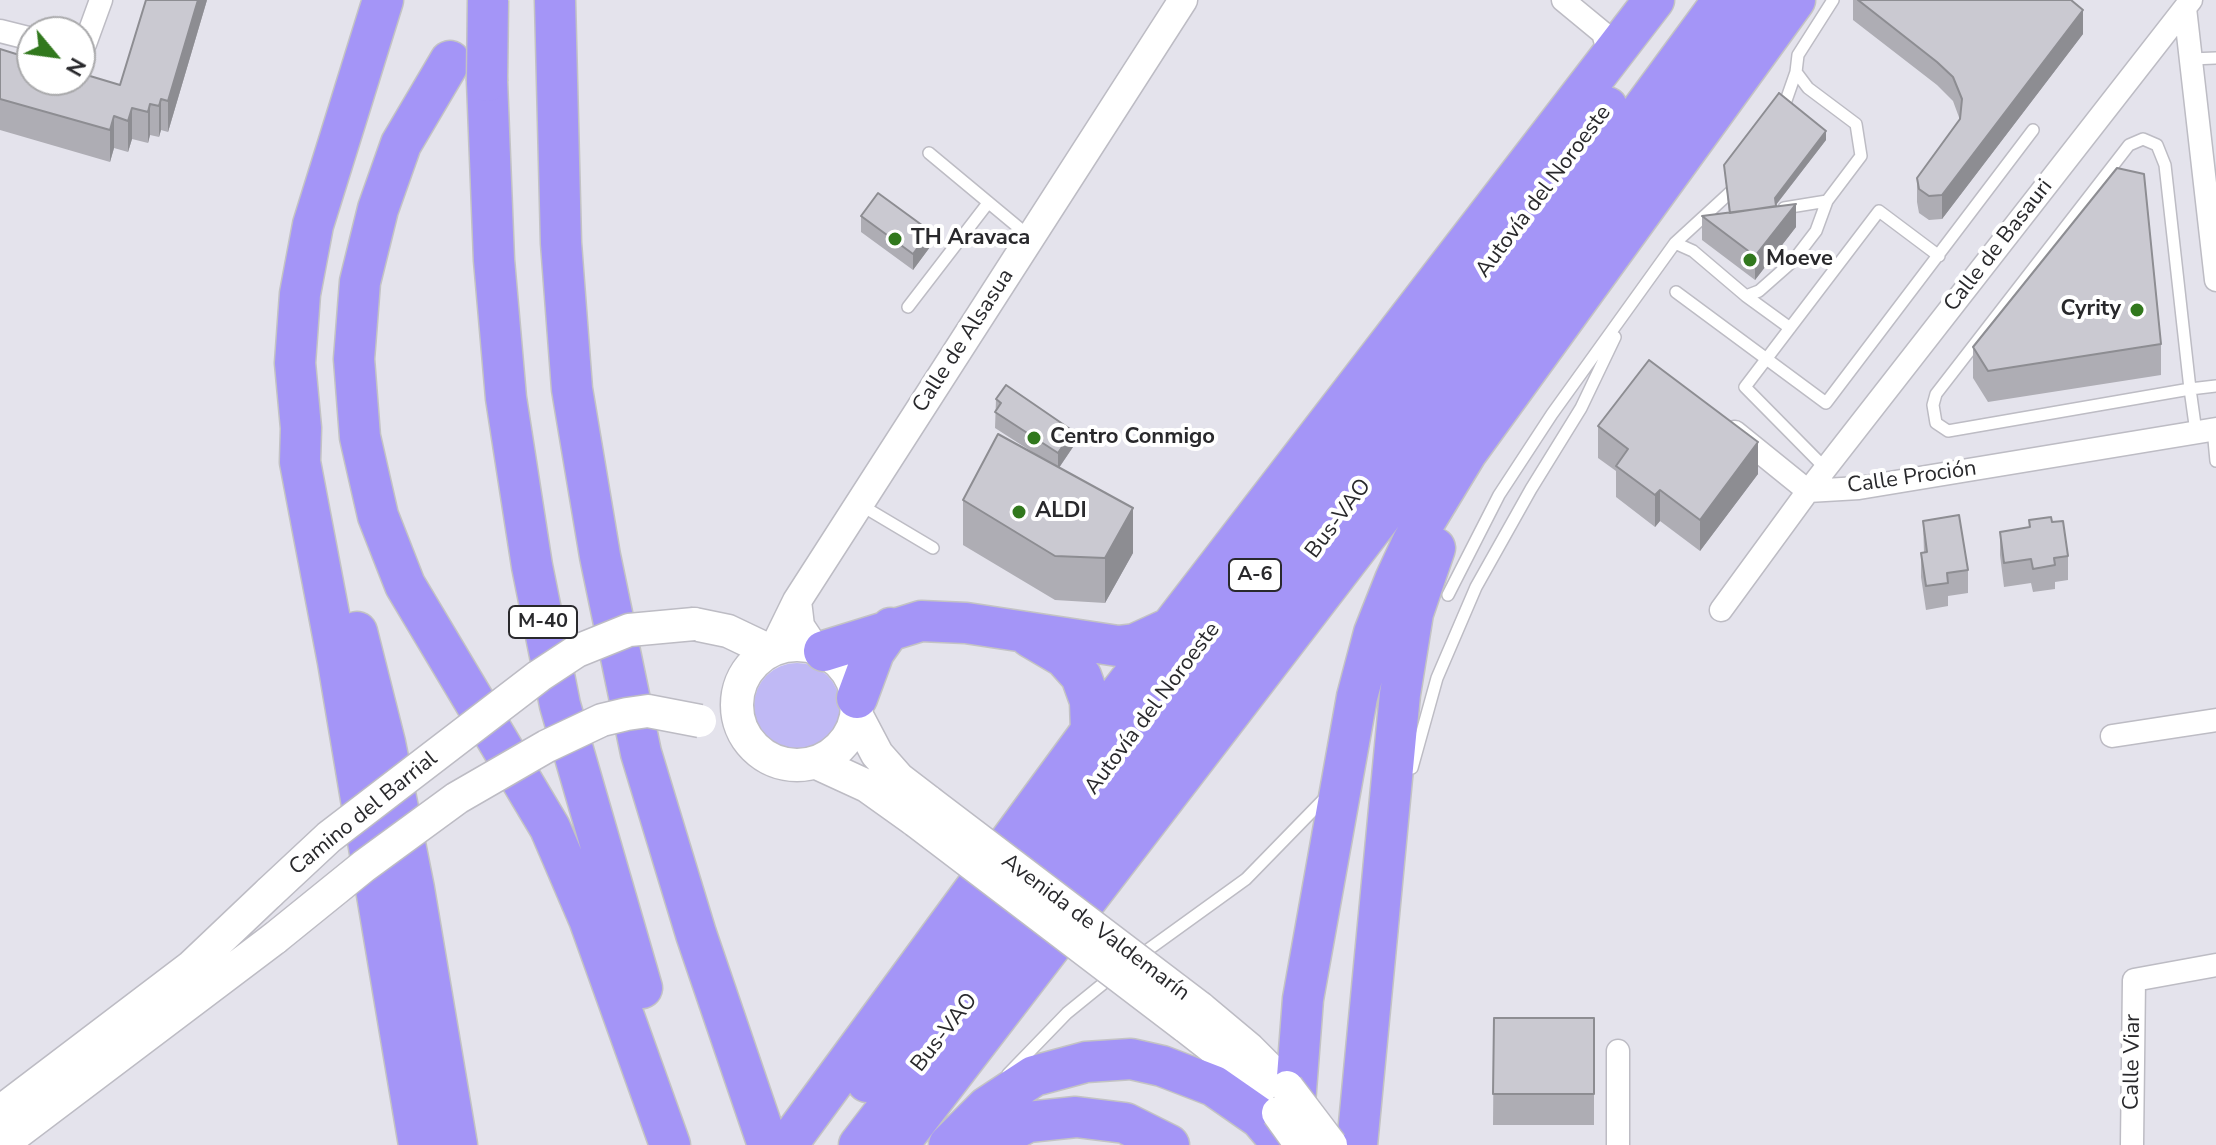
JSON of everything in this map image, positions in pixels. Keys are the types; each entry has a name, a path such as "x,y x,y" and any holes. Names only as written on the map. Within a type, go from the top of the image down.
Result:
{"highway":[{"path":"383,0 313,225 300,294 295,363 301,428 300,462 338,662 419,1145"},
{"name":"M-40","path":"488,0 487,81 494,260 506,398 532,566 560,705 591,820 625,940 694,1145"},
{"path":"791,1141 1091,731 1654,0"},
{"name":"Autovía del Noroeste","path":"791,1141 1382,408 1685,0"},
{"name":"Bus-VAO","path":"859,1145 1358,496 1723,0"},
{"path":"898,1145 1422,463 1762,0"},
{"path":"949,1145 987,1107 1034,1076 1086,1062 1131,1059 1192,1076 1285,1127 1326,867 1357,697 1374,633 1395,580 1413,541 1467,452 1795,0"},
{"path":"1357,1145 1377,961 1400,694 1413,613 1444,521 1499,432 1814,0"},
{"name":"M-40","path":"554,13 561,243 572,389 600,556 641,753 696,934 791,1141"},
{"path":"450,61 401,144 374,224 360,282 354,359 360,437 378,516 405,585 550,828 589,919 670,1145"},
{"path":"301,428 314,462 385,743 457,1145"},
{"path":"819,649 911,622 943,621 1118,646 1135,644 1170,628"},
{"path":"857,707 874,652 891,628"},
{"path":"1020,632 1050,647 1074,666 1087,688 1091,731"},
{"path":"984,1145 1028,1122 1076,1117 1125,1123 1169,1145"}],"main road":[{"name":"Camino del Barrial","path":"0,1112 191,967 329,837 539,676 577,651 629,630 694,624 728,631 771,650"},
{"path":"800,644 819,649 850,675 857,707 843,745 817,763 779,763 767,758 748,740 737,710 739,689 748,670 771,650 800,644"},
{"name":"Avenida de Valdemarín","path":"857,707 877,754 923,812"},
{"name":"Camino del Barrial","path":"1,1145 457,798 547,746 602,720 627,714 658,712 700,721 748,740"},
{"name":"Avenida de Valdemarín","path":"817,763 923,812 1192,1017 1285,1127 1331,1145"}],"street":[{"name":"Calle de Alsasua","path":"771,650 797,601 1183,0"},
{"path":"1566,2 1605,37 1607,51 1601,70"},
{"path":"2188,4 2191,59 2216,280"},
{"name":"Calle de Basauri","path":"1721,610 1825,468 2188,4"},
{"path":"1722,422 1808,491"},
{"name":"Calle Proción","path":"1808,491 1859,488 2208,430"},
{"path":"797,601 800,626 819,649"},
{"path":"2112,736 2216,720"},
{"name":"Calle Viar","path":"2132,1144 2134,980 2216,965"},
{"path":"1618,1051 1618,1145"}],"lane":[{"path":"1775,130 1796,72 1798,55 1833,0"},
{"path":"2191,59 2216,58"},
{"path":"1746,296 1759,291 1793,261 1816,231 1827,201 1861,156 1856,124 1808,88 1796,72"},
{"path":"1676,292 1826,403 2033,130"},
{"path":"2216,386 2190,389 1948,431 1941,429 1933,416 1936,394 2129,145 2143,139 2157,145 2165,165 2190,389 2208,430 2216,461"},
{"path":"929,153 1030,238"},
{"path":"1448,595 1515,470 1675,243 1719,206 1747,173"},
{"path":"1764,211 1827,201"},
{"path":"908,307 988,203"},
{"path":"1825,468 1745,387 1879,211 1939,256"},
{"path":"1675,243 1718,218"},
{"path":"1675,243 1693,251 1790,328"},
{"path":"1409,787 1422,727 1455,633 1499,543 1581,408 1627,313"},
{"path":"859,504 933,548"},
{"path":"949,1145 1031,1047 1067,1013 1246,879 1326,798"},
{"path":"1377,961 1393,899"}],"shaded area":[{"path":"797,663 814,666 828,675 837,689 840,706 837,723 828,737 814,746 797,749 780,746 766,737 757,723 754,706 757,689 766,675 780,666"}],"building":[{"path":"146,0 198,0 168,101 161,99 159,106 150,104 148,112 132,108 128,121 114,116 110,130 0,99 0,49 16,54 16,96 96,96 96,78 120,85"},
{"path":"1858,0 2071,0 2083,10 1942,195 1929,196 1919,189 1917,178 1960,119 1962,99 1953,77"},
{"path":"1779,93 1826,131 1775,198 1776,206 1730,213 1724,165"},
{"path":"2117,168 2144,174 2161,344 1988,371 1973,347"},
{"path":"878,193 930,231 913,254 861,216"},
{"path":"1796,204 1755,256 1702,216"},
{"path":"1649,360 1758,442 1700,520 1660,490 1655,495 1616,466 1628,449 1598,426"},
{"path":"1006,385 1073,431 1058,453 995,412 1001,403 996,399"},
{"path":"998,434 1133,508 1105,558 1055,556 963,500"},
{"path":"1959,515 1968,570 1947,573 1948,583 1926,586 1921,553 1927,552 1923,521"},
{"path":"2051,517 2052,522 2063,521 2068,556 2054,558 2055,565 2033,569 2031,559 2004,563 2000,532 2030,527 2029,520"},
{"path":"1494,1018 1594,1018 1594,1094 1493,1094"}],"place":[{"name":"TH Aravaca","path":"895,239"},
{"name":"Moeve","path":"1750,260"},
{"name":"Cyrity","path":"2137,310"},
{"name":"Centro Conmigo","path":"1034,438"},
{"name":"ALDI","path":"1019,512"}]}
